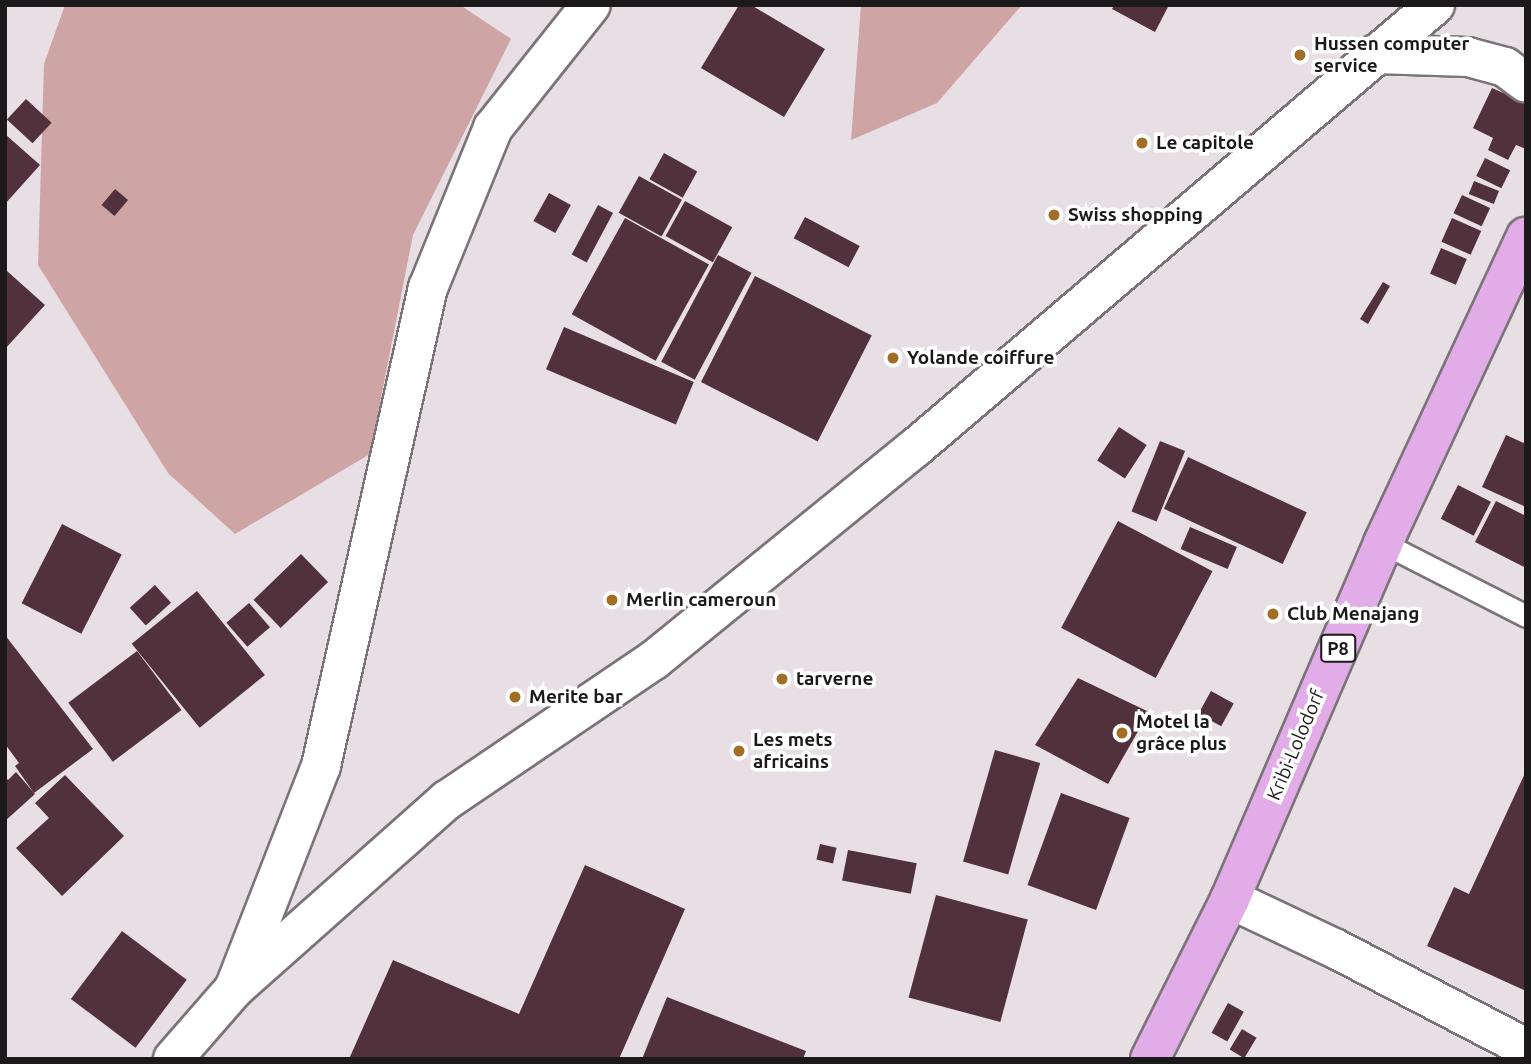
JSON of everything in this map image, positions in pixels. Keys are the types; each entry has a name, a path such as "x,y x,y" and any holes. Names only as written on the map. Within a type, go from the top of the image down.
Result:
{"main road":[{"name":"Kribi-Lolodorf","path":"1150,1059 1230,899 1383,543 1526,237"}],"street":[{"path":"234,989 321,766 428,288 493,128 591,5"},
{"path":"173,1059 234,989 447,800 654,660 915,449 1435,5"},
{"path":"1375,54 1468,57 1504,66 1526,83"},
{"path":"1230,899 1336,949 1526,1048"}],"lane":[{"path":"1383,543 1526,617"}],"shaded area":[{"path":"65,5 460,5 511,39 413,235 370,454 235,534 168,473 38,265 44,64"},
{"path":"861,5 1022,5 937,103 851,140"}],"building":[{"path":"739,5 751,5 825,49 784,117 701,68"},
{"path":"1114,5 1169,5 1155,32 1112,9"},
{"path":"1492,88 1526,103 1526,149 1516,145 1508,160 1488,150 1493,138 1473,128"},
{"path":"26,99 52,123 33,143 7,119"},
{"path":"5,134 40,165 5,204"},
{"path":"664,153 697,171 683,198 649,179"},
{"path":"1485,158 1510,170 1501,188 1476,176"},
{"path":"639,176 682,200 661,236 619,213"},
{"path":"1474,181 1499,191 1494,204 1469,194"},
{"path":"115,189 128,200 115,216 102,205"},
{"path":"549,193 571,205 555,233 533,221"},
{"path":"1462,195 1490,208 1482,226 1454,213"},
{"path":"685,201 732,227 713,262 666,236"},
{"path":"598,205 613,213 587,262 572,254"},
{"path":"805,217 860,246 848,267 794,238"},
{"path":"625,218 709,265 656,361 572,314"},
{"path":"1452,218 1481,231 1471,255 1441,242"},
{"path":"1441,248 1467,259 1456,285 1430,274"},
{"path":"718,255 752,273 695,380 661,362"},
{"path":"7,271 45,305 5,349 5,273"},
{"path":"755,276 872,335 818,442 701,382"},
{"path":"1383,282 1390,286 1368,324 1360,319"},
{"path":"564,327 694,382 676,424 546,369"},
{"path":"1119,427 1147,445 1125,479 1097,461"},
{"path":"1506,435 1526,444 1526,507 1482,487"},
{"path":"1160,441 1185,451 1157,522 1132,511"},
{"path":"1188,457 1307,512 1283,564 1164,509"},
{"path":"1458,485 1491,502 1474,536 1441,519"},
{"path":"1496,501 1526,516 1526,568 1475,542"},
{"path":"1118,521 1212,571 1156,678 1061,628"},
{"path":"62,524 122,554 81,634 22,603"},
{"path":"1190,527 1237,547 1228,569 1181,549"},
{"path":"301,554 328,582 281,628 254,600"},
{"path":"155,585 171,603 146,626 130,608"},
{"path":"197,591 265,675 200,728 132,644"},
{"path":"249,603 270,627 247,647 226,623"},
{"path":"5,635 93,749 34,793 15,766 19,763 5,744"},
{"path":"137,651 182,710 113,762 68,703"},
{"path":"1078,678 1149,712 1108,784 1035,745"},
{"path":"1211,691 1234,704 1221,726 1198,714"},
{"path":"995,750 1040,763 1008,874 963,862"},
{"path":"1526,771 1526,991 1427,946 1454,887 1469,894"},
{"path":"16,772 35,794 5,821 5,777 8,780"},
{"path":"65,775 124,836 62,896 16,848 49,818 35,803"},
{"path":"1061,793 1130,818 1096,910 1027,885"},
{"path":"820,844 837,848 833,863 816,860"},
{"path":"848,850 917,863 911,894 842,880"},
{"path":"585,865 685,909 619,1059 349,1059 393,960 519,1014"},
{"path":"936,895 1028,920 1000,1022 909,997"},
{"path":"122,931 187,980 136,1048 71,999"},
{"path":"667,997 806,1051 803,1059 642,1059"},
{"path":"1228,1003 1244,1012 1227,1041 1212,1033"},
{"path":"1242,1029 1257,1038 1244,1058 1230,1050"}],"place":[{"name":"Hussen computer service","path":"1300,55"},
{"name":"Le capitole","path":"1142,143"},
{"name":"Swiss shopping","path":"1054,215"},
{"name":"Yolande coiffure","path":"893,358"},
{"name":"Merlin cameroun","path":"612,600"},
{"name":"Club Menajang","path":"1273,614"},
{"name":"tarverne","path":"782,679"},
{"name":"Merite bar","path":"515,697"},
{"name":"Motel la grâce plus","path":"1122,733"},
{"name":"Les mets africains","path":"739,751"}]}
